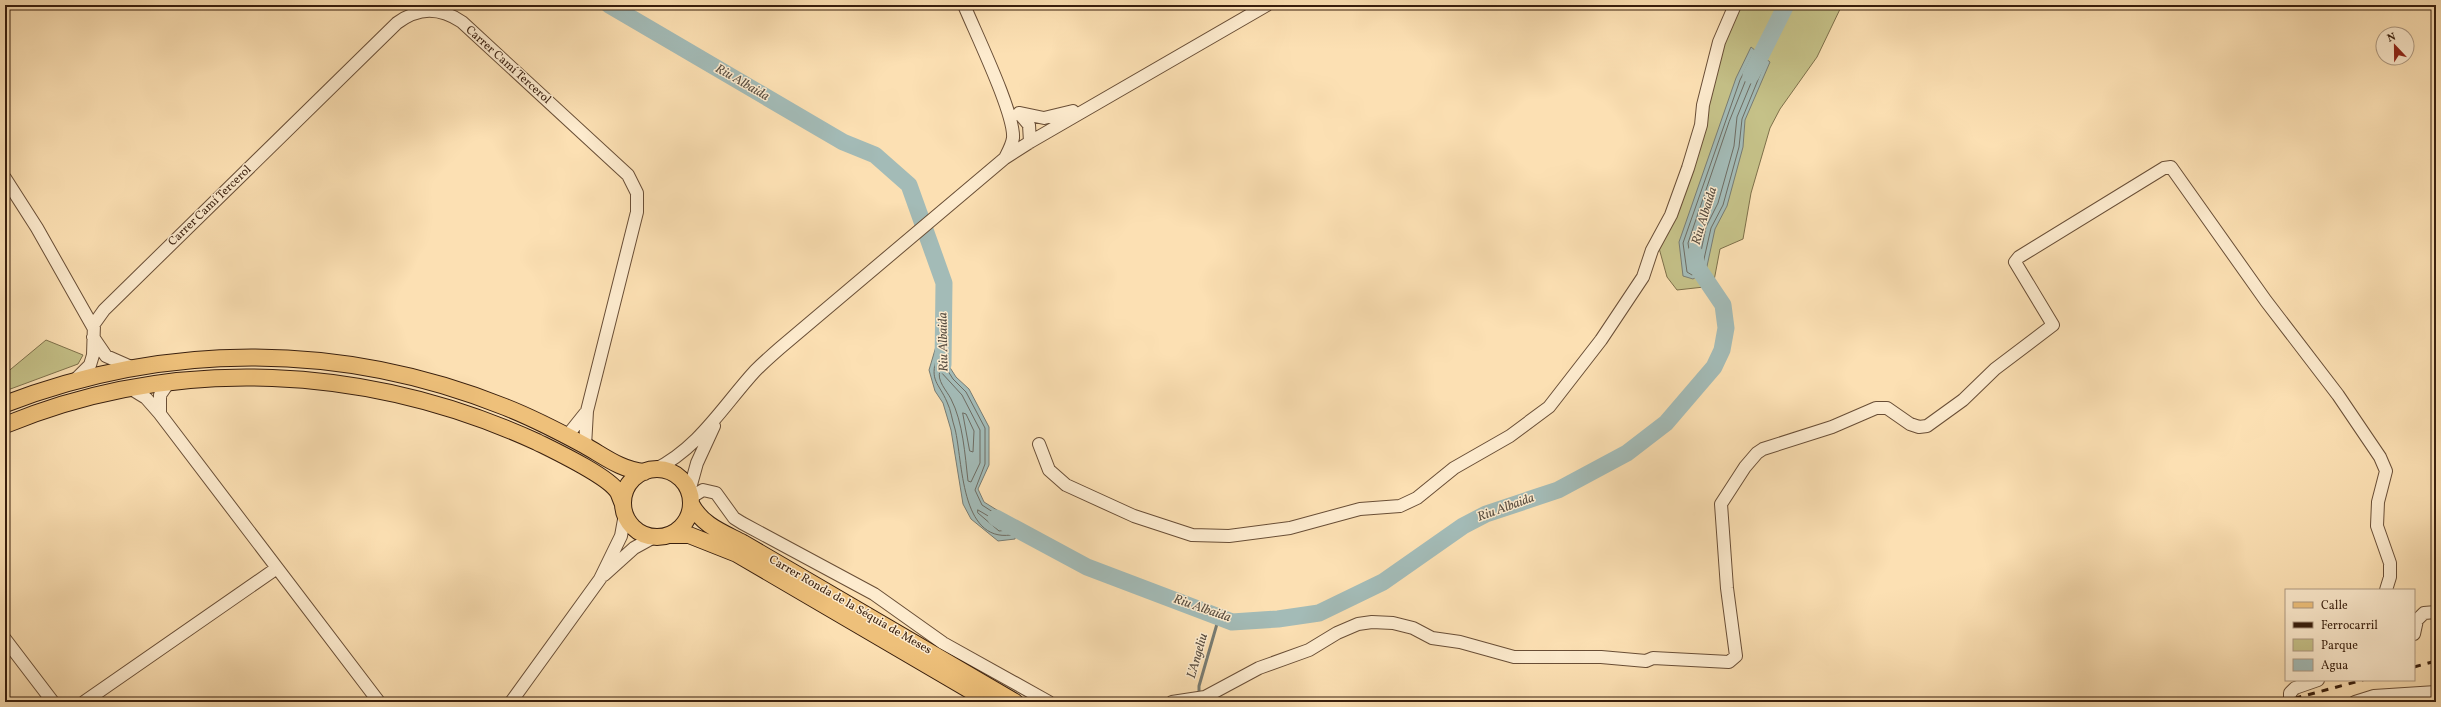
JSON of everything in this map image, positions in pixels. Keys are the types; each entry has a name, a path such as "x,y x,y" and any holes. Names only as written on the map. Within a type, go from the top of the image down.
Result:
{"main road":[{"path":"5,404 75,380 174,361 212,358 259,357 326,361 390,372 453,389 505,407 567,436 621,466 649,471 663,470 679,477 690,498 687,519 682,525 662,536 636,530 624,509 618,492 608,482 552,450 475,416 423,400 381,390 327,381 261,376 214,377 128,387 70,402 5,425"},
{"path":"624,509 628,485 649,471"},
{"name":"Carrer Ronda de la Séquia de Meses","path":"690,498 700,519 708,525 743,543 1014,702"},
{"name":"Carrer Ronda de la Séquia de Meses","path":"662,536 689,535 738,554 990,702"}],"street":[{"path":"964,5 1000,90 1013,130 1015,134 1030,142"},
{"path":"649,471 685,449 717,420 755,371 1005,158 1030,142 1267,5"},
{"path":"1039,444 1049,470 1066,485 1134,516 1192,534 1229,536 1290,528 1360,509 1400,506 1417,498 1454,468 1510,436 1549,407 1601,340 1643,277 1652,250 1671,215 1688,168 1699,132 1703,105 1719,42 1735,5"},
{"name":"Carrer Camí Tercerol","path":"93,332 104,310 397,23 418,11 438,10 450,14 473,32 628,175 635,188 636,212 587,411 585,446"},
{"path":"1000,90 1029,125 1030,142"},
{"path":"1020,113 1044,118 1094,105"},
{"path":"1005,158 1013,140 1013,130"},
{"path":"1172,702 1199,698 1260,668 1309,650 1337,633 1358,624 1372,622 1393,623 1413,628 1432,638 1460,642 1514,657 1601,656 1646,661 1653,658 1729,662 1736,656 1727,588 1721,504 1745,466 1763,449 1832,427 1876,408 1887,408 1910,424 1919,427 1927,426 1963,400 1995,369 2053,325 2016,262 2019,257 2164,168 2171,167 2266,301 2338,395 2380,457 2386,471 2378,502 2377,526 2390,563 2390,577 2386,589"},
{"path":"5,178 37,228 106,356 132,368"},
{"path":"75,380 90,366 93,356 93,332"},
{"path":"160,414 160,395 169,382"},
{"path":"128,387 146,398 160,414 379,702"},
{"name":"Carrer Camí Tercerol","path":"567,436 587,411"},
{"path":"690,498 697,463 717,420"},
{"path":"690,498 703,490 716,493 734,518 874,594 943,643 1049,702"},
{"path":"511,702 600,579 620,536 624,509"},
{"path":"600,579 634,548 662,536"},
{"path":"84,702 277,568"},
{"path":"2415,629 2417,620 2420,616 2424,613 2436,612"},
{"path":"5,639 53,702"},
{"path":"2290,702 2290,693 2295,688 2315,681"},
{"path":"2355,702 2374,696 2436,692"}],"green space":[{"path":"1740,5 1842,5 1817,57 1780,109 1770,128 1751,193 1743,239 1720,249 1713,286 1677,290 1667,277 1659,248 1718,59"},
{"path":"46,340 83,355 78,364 5,391 5,374"}],"water":[{"path":"1751,47 1770,62 1745,120 1743,147 1727,206 1715,229 1706,271 1693,279 1683,276 1679,242 1736,78"},
{"path":"937,343 947,345 949,366 956,377 969,389 989,427 989,465 978,489 984,502 1018,523 1015,539 998,541 971,519 963,504 951,430 943,403 935,391 929,370"}],"waterway":[{"name":"Riu Albaida","path":"609,5 843,142 875,155 909,185 944,283 943,365"},
{"name":"Riu Albaida","path":"1751,75 1786,5"},
{"name":"Riu Albaida","path":"996,518 1087,567 1232,622 1278,619 1319,613 1383,582 1463,526 1486,514 1558,490 1627,453 1666,423 1714,367 1722,350 1726,328 1723,305 1696,265 1695,254"},
{"name":"L'Angeliu","path":"1199,694 1199,686 1219,617"}],"railway":[{"path":"2415,667 2436,661"},
{"path":"2281,702 2359,681"}]}
